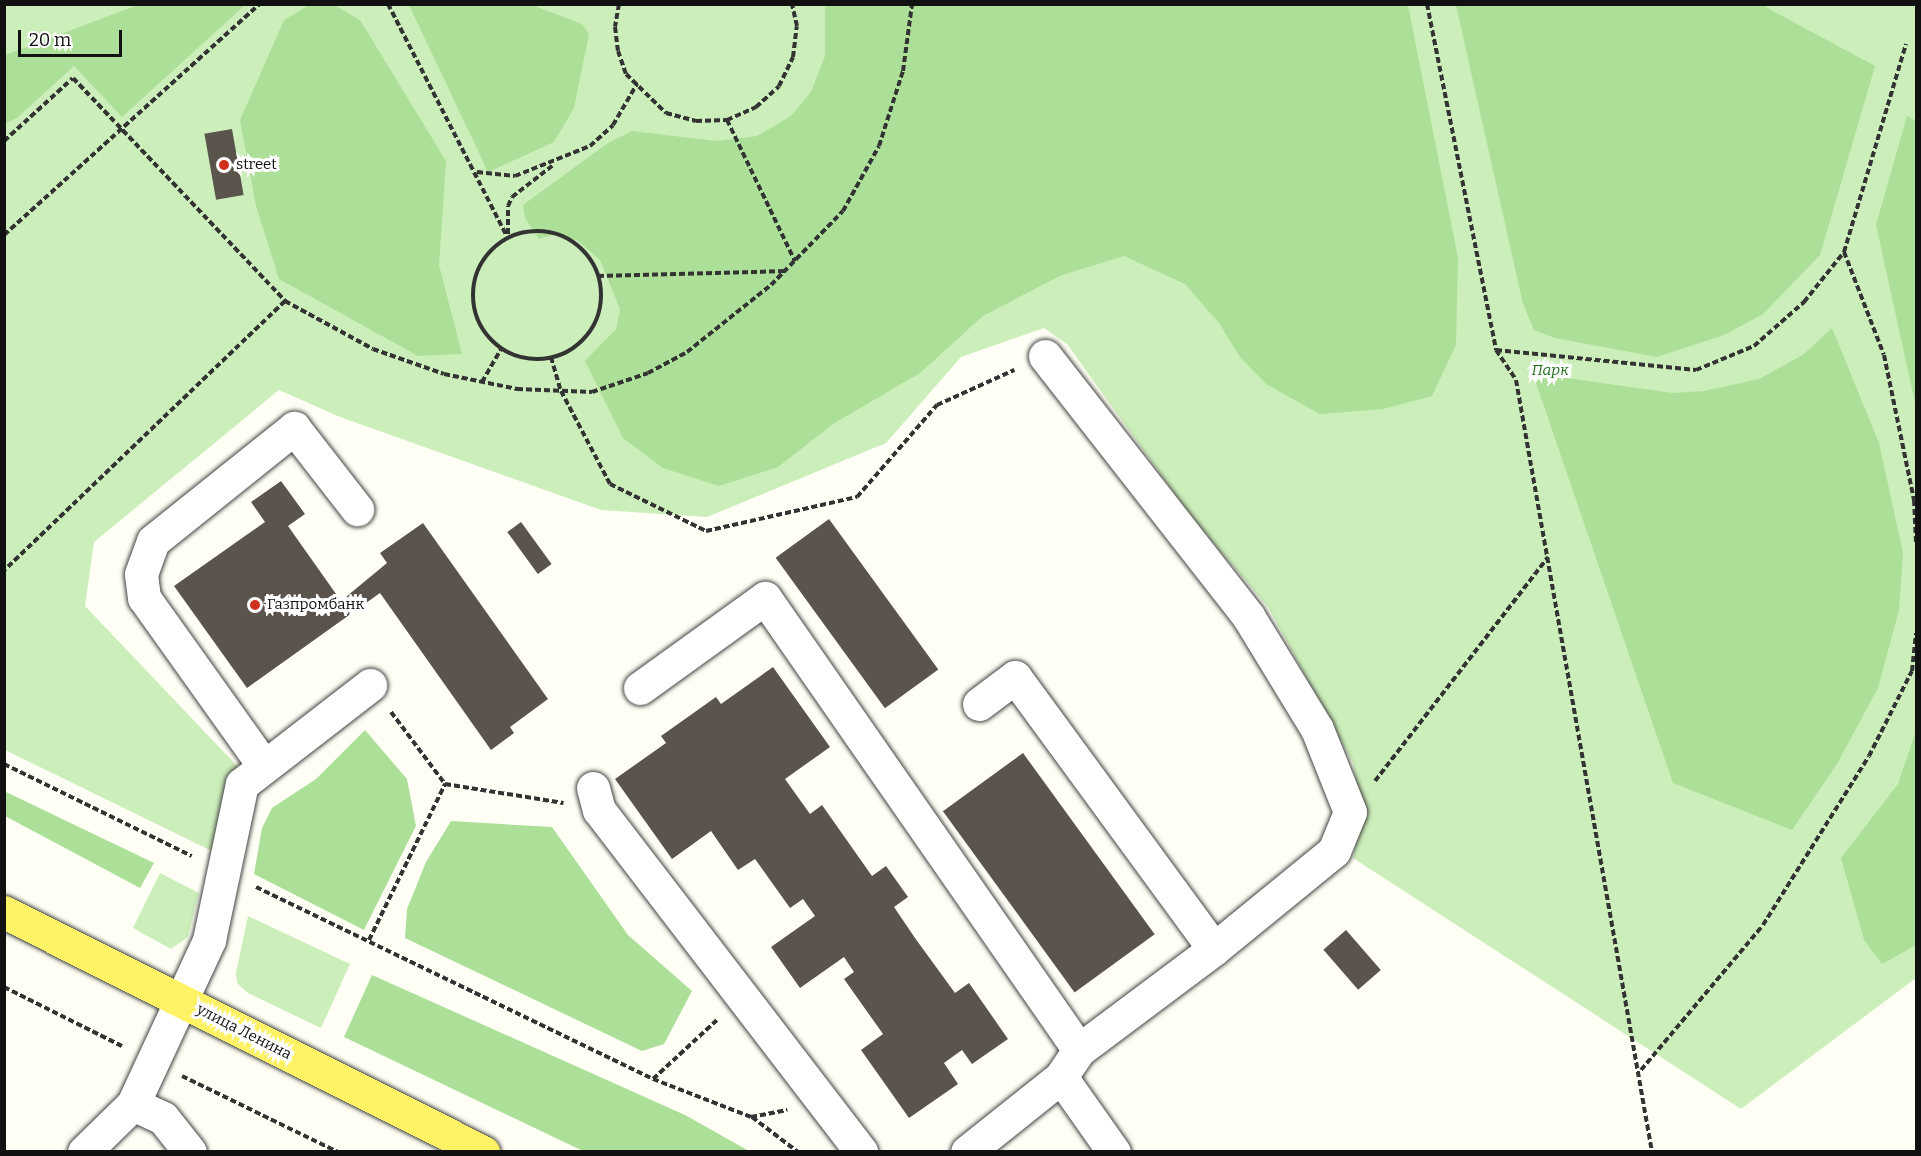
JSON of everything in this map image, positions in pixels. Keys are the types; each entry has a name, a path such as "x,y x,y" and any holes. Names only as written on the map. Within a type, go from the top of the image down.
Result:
{"main road":[{"name":"улица Ленина","path":"4,912 483,1152"}],"lane":[{"path":"967,1152 1061,1077 1079,1050 1214,949 1334,851 1350,812 1317,729 1248,616 1045,356"},
{"path":"264,766 144,598 141,574 153,541 294,428 357,509"},
{"path":"640,688 765,598 1079,1050"},
{"path":"979,704 1015,677 1214,949"},
{"path":"84,1152 133,1104 209,940 242,784 370,685"},
{"path":"596,799 742,997 861,1152"},
{"path":"1061,1077 1114,1152"},
{"path":"133,1104 163,1118 190,1152"}],"path":[{"path":"4,235 260,4"},
{"path":"388,4 508,238"},
{"path":"619,4 615,27 618,51 626,74 666,113 696,121 727,120 756,107 779,86 794,57 797,26 792,4"},
{"path":"4,141 73,78 285,302 373,349 444,374 517,390 592,392 648,373 687,352 786,271 843,211 879,146 903,71 912,4"},
{"path":"1427,4 1496,350 1516,380 1641,1070 1652,1152"},
{"path":"1496,350 1696,370 1755,346 1804,302 1844,252 1906,44"},
{"path":"476,172 515,176 590,146 613,125 637,84"},
{"path":"727,120 795,261"},
{"path":"508,238 508,206 512,197 562,159"},
{"path":"534,230 555,233 574,242 589,256 598,276 601,296 597,317 586,336 570,350 551,357 529,358 502,348 479,323 473,303 473,282 481,262 495,246 508,238 534,230"},
{"path":"1844,252 1884,355 1914,500 1917,542"},
{"path":"598,276 786,271"},
{"path":"4,570 285,302"},
{"path":"482,382 502,348"},
{"path":"551,357 561,391 610,484 706,531 857,497 937,405 1045,356"},
{"path":"1350,812 1548,557"},
{"path":"1641,1070 1769,915 1869,756 1912,671 1917,633"},
{"path":"370,685 445,784 596,799"},
{"path":"4,764 654,1079 751,1117 798,1152"},
{"path":"369,940 445,784"},
{"path":"654,1079 742,997"},
{"path":"751,1117 824,1103"}],"green space":[{"name":"Парк","path":"4,5 1916,5 1916,978 1741,1109 1353,858 1363,814 1353,763 1268,607 1190,515 1067,344 1044,328 961,357 886,443 707,517 601,510 340,417 279,390 94,542 85,606 238,767 216,853 5,750"},
{"path":"138,5 245,5 122,117 74,66 17,118 5,124 5,55"},
{"path":"309,5 334,5 360,20 446,161 439,265 462,354 418,356 279,279 256,206 240,120 284,20"},
{"path":"409,5 532,5 582,24 589,34 574,108 554,142 488,172"},
{"path":"825,5 1408,5 1458,258 1456,345 1432,396 1383,409 1320,414 1266,384 1240,357 1219,323 1185,284 1124,256 1062,275 983,316 920,373 833,424 778,467 719,486 663,468 623,438 585,361 616,329 620,309 600,260 578,241 558,233 539,239 525,218 523,205 608,143 632,131 717,141 757,136 791,116 811,92 825,56"},
{"path":"1456,5 1762,5 1875,66 1820,255 1763,314 1724,335 1657,357 1555,338 1534,330 1523,304"},
{"path":"1907,116 1916,121 1916,407 1876,225"},
{"path":"1832,328 1879,443 1903,553 1899,610 1878,688 1837,764 1792,830 1673,783 1536,383 1540,376 1552,376 1673,393 1704,391 1759,379 1804,354"},
{"path":"365,730 407,779 416,826 364,930 254,874 262,828 272,808 316,779"},
{"path":"1916,731 1916,945 1882,964 1864,940 1841,858 1898,784"},
{"path":"4,791 154,863 140,888 5,816"},
{"path":"451,821 552,827 628,935 692,991 664,1044 642,1051 405,938 407,909 426,862"},
{"path":"160,873 199,893 188,937 171,949 133,928"},
{"path":"248,916 350,964 321,1028 248,993 237,983 236,973"},
{"path":"372,975 685,1115 749,1151 583,1151 344,1037"}],"building":[{"name":"street","path":"232,129 244,195 216,200 204,134"},
{"path":"281,481 305,514 288,526 341,601 387,563 380,553 423,523 548,699 510,727 514,733 491,750 380,593 247,688 174,586 265,522 251,502"},
{"path":"829,519 938,669 885,708 776,558"},
{"path":"521,522 552,564 538,574 507,532"},
{"path":"773,667 830,747 785,779 810,814 822,805 872,876 886,866 908,897 894,907 915,938 955,993 969,983 1008,1039 972,1064 962,1050 944,1063 958,1084 909,1118 861,1050 883,1034 844,979 854,972 844,957 800,988 771,947 815,916 803,899 790,908 755,859 738,870 711,831 672,859 615,779 666,743 661,736 716,697 721,704"},
{"path":"1023,753 1155,934 1075,992 943,811"},
{"path":"1346,930 1381,970 1358,990 1323,950"}],"place":[{"name":"street","path":"224,165"},
{"name":"Газпромбанк","path":"255,605"}]}
